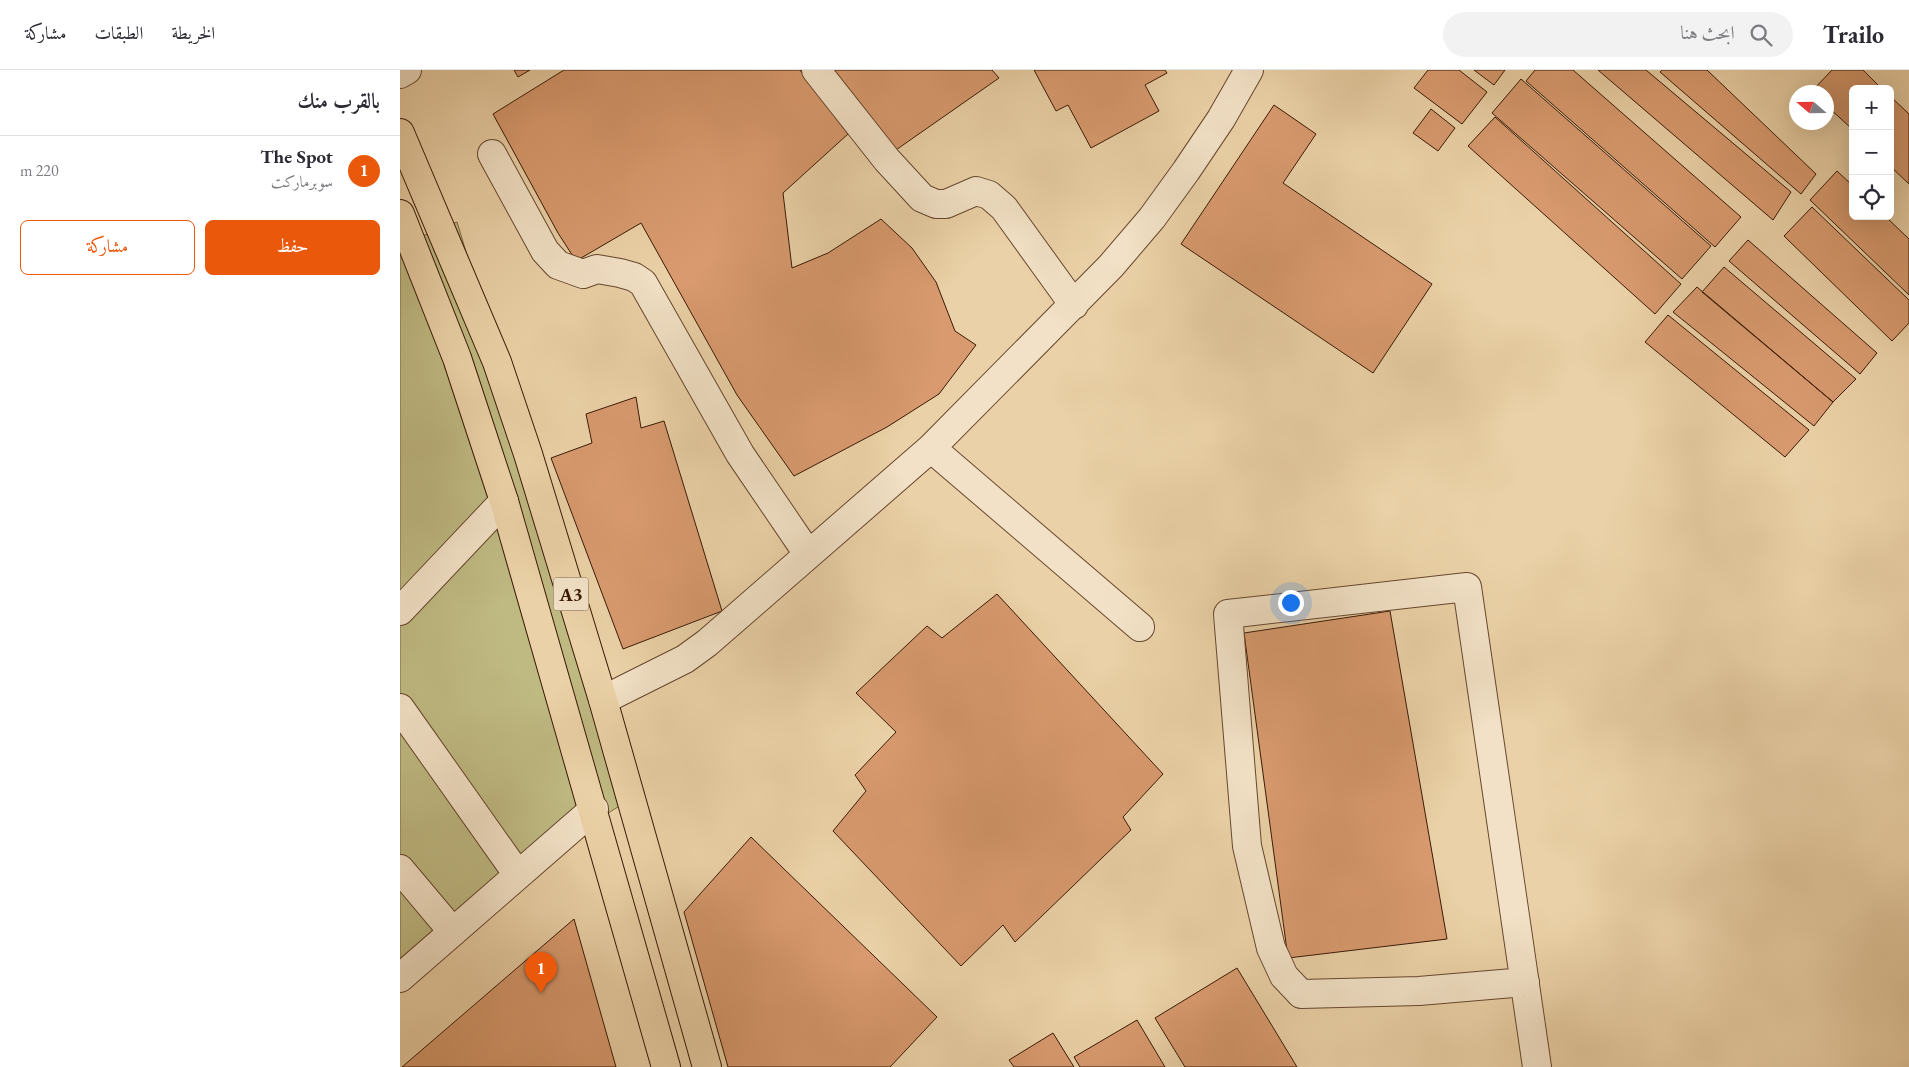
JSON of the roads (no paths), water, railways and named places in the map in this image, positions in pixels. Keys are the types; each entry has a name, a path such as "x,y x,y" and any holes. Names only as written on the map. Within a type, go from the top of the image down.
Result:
{"highway":[{"name":"A3","path":"400,133 497,362 528,454 603,700 706,1067"},
{"name":"A3","path":"400,214 457,358 504,501 594,809 625,927 666,1067"}],"street":[{"path":"400,74 407,70"},
{"path":"816,70 888,160 922,198 936,204 946,204 976,191 989,195 1004,208 1074,305"},
{"path":"603,700 692,654 707,644 931,448 1074,305 1111,266 1152,218 1221,119 1246,72"},
{"path":"492,154 545,251 558,265 583,274 596,269 620,273 634,277 643,283 740,454 808,554"},
{"path":"931,448 1140,627"},
{"path":"400,611 504,501"},
{"path":"1525,982 1419,991 1301,994 1284,976 1272,948 1247,846 1228,614 1468,587 1525,982 1537,1067"},
{"path":"400,708 518,875"},
{"path":"400,978 594,809"},
{"path":"400,869 453,932"}],"place":[{"name":"The Spot","path":"541,993"}]}
